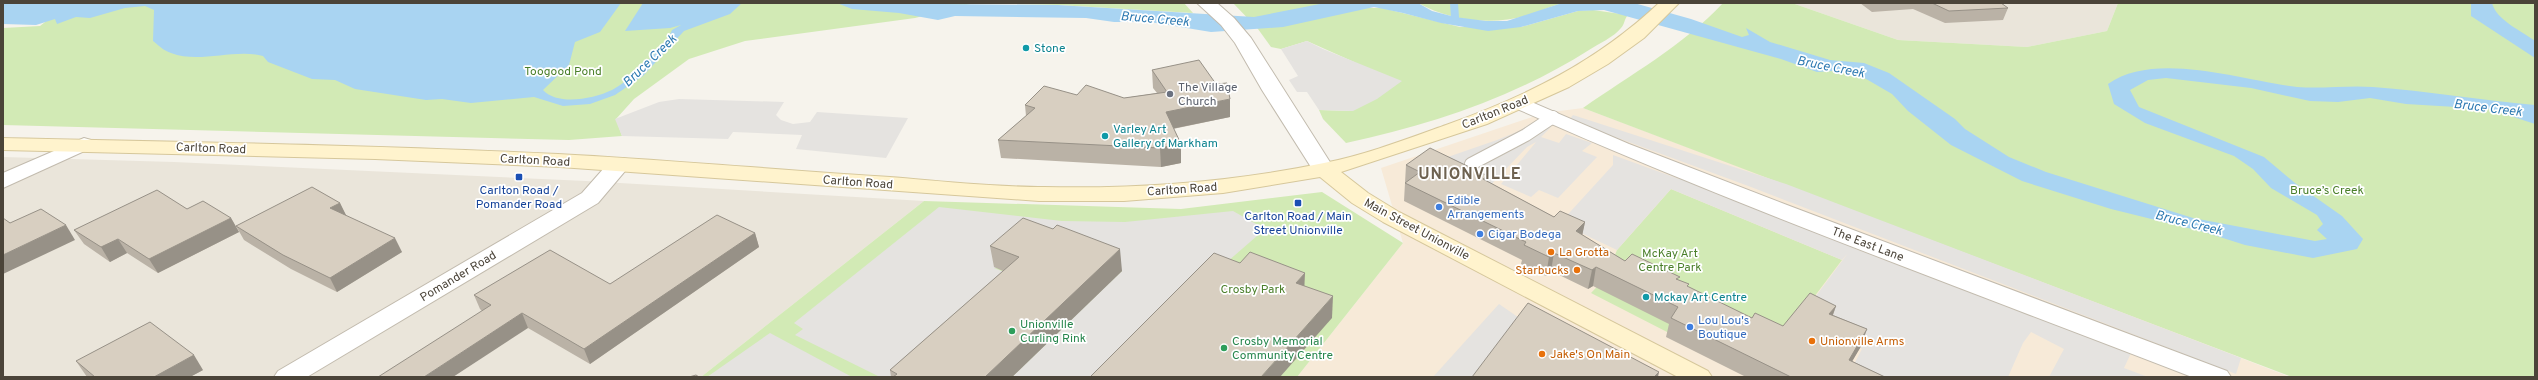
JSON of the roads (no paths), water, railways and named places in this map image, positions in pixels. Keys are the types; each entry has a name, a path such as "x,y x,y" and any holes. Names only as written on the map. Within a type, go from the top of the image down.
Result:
{"main road":[{"name":"Carlton Road","path":"3,144 84,144 375,152 620,164 1039,194 1124,194 1223,186 1324,170 1352,163 1441,133 1520,103 1579,74 1636,37 1670,3"},
{"name":"Main Street Unionville","path":"1324,170 1360,198 1391,217 1699,377"}],"street":[{"name":"Main Street Unionville","path":"1206,3 1222,14 1251,49 1266,78 1324,170"},
{"name":"The East Lane","path":"1520,103 1622,148 1771,207 2218,377"},
{"path":"3,181 84,144"},
{"name":"Pomander Road","path":"287,377 590,198 620,164"}],"lane":[{"path":"1471,164 1526,135 1553,117"}],"water":[{"name":"Toogood Pond","path":"3,3 621,3 600,32 575,42 569,65 543,90 549,95 557,98 576,99 595,96 619,86 655,54 669,37 672,30 681,25 670,28 625,31 643,3 742,3 730,14 684,31 643,76 615,95 590,104 563,106 534,97 471,103 442,99 426,100 355,89 335,80 312,79 268,62 263,56 252,54 205,57 182,56 166,51 153,41 154,10 145,6 125,8 90,18 76,17 57,24 55,19 36,25 3,24"},
{"name":"Bruce Creek","path":"837,3 1058,5 1254,17 1325,3 1418,3 1432,11 1455,17 1486,21 1507,21 1559,4 1634,3 1691,19 1742,37 1749,35 1746,28 1770,42 1830,60 1864,63 1889,73 1955,119 1965,129 2009,157 2046,172 2193,218 2315,241 2327,239 2317,230 2323,224 2317,215 2271,188 2253,169 2234,156 2145,123 2114,104 2108,84 2128,74 2150,69 2175,68 2200,70 2297,87 2373,87 2535,105 2535,124 2489,109 2406,104 2370,98 2338,102 2310,101 2251,88 2166,78 2148,80 2130,90 2139,107 2264,157 2295,183 2342,216 2363,239 2357,249 2313,258 2245,245 2204,232 2111,209 2022,181 1951,145 1908,111 1892,94 1861,76 1833,71 1817,72 1781,59 1604,10 1578,11 1521,27 1488,31 1441,23 1374,7 1283,27 1211,32 1150,22 1114,22 1086,18 955,16 938,20 899,13 852,9"},
{"path":"2471,3 2492,3 2494,9 2504,20 2535,41 2535,58 2471,16"}],"waterway":[{"path":"1454,3 1455,17"}],"place":[{"name":"Stone","path":"1026,48"},
{"name":"The Village Church","path":"1170,94"},
{"name":"Varley Art Gallery of Markham","path":"1105,136"},
{"name":"Carlton Road / Pomander Road","path":"519,177"},
{"name":"Carlton Road / Main Street Unionville","path":"1298,203"},
{"name":"Edible Arrangements","path":"1439,207"},
{"name":"Cigar Bodega","path":"1480,234"},
{"name":"La Grotta","path":"1551,252"},
{"name":"Starbucks","path":"1577,270"},
{"name":"Mckay Art Centre","path":"1646,297"},
{"name":"Lou Lou's Boutique","path":"1690,327"},
{"name":"Unionville Curling Rink","path":"1012,331"},
{"name":"Unionville Arms","path":"1812,341"},
{"name":"Crosby Memorial Community Centre","path":"1224,348"},
{"name":"Jake's On Main","path":"1542,354"}],"district":[{"name":"UNIONVILLE","path":"1470,173"}],"park label":[{"name":"Bruce’s Creek","path":"2327,190"},
{"name":"McKay Art Centre Park","path":"1670,260"},
{"name":"Crosby Park","path":"1253,289"}]}
